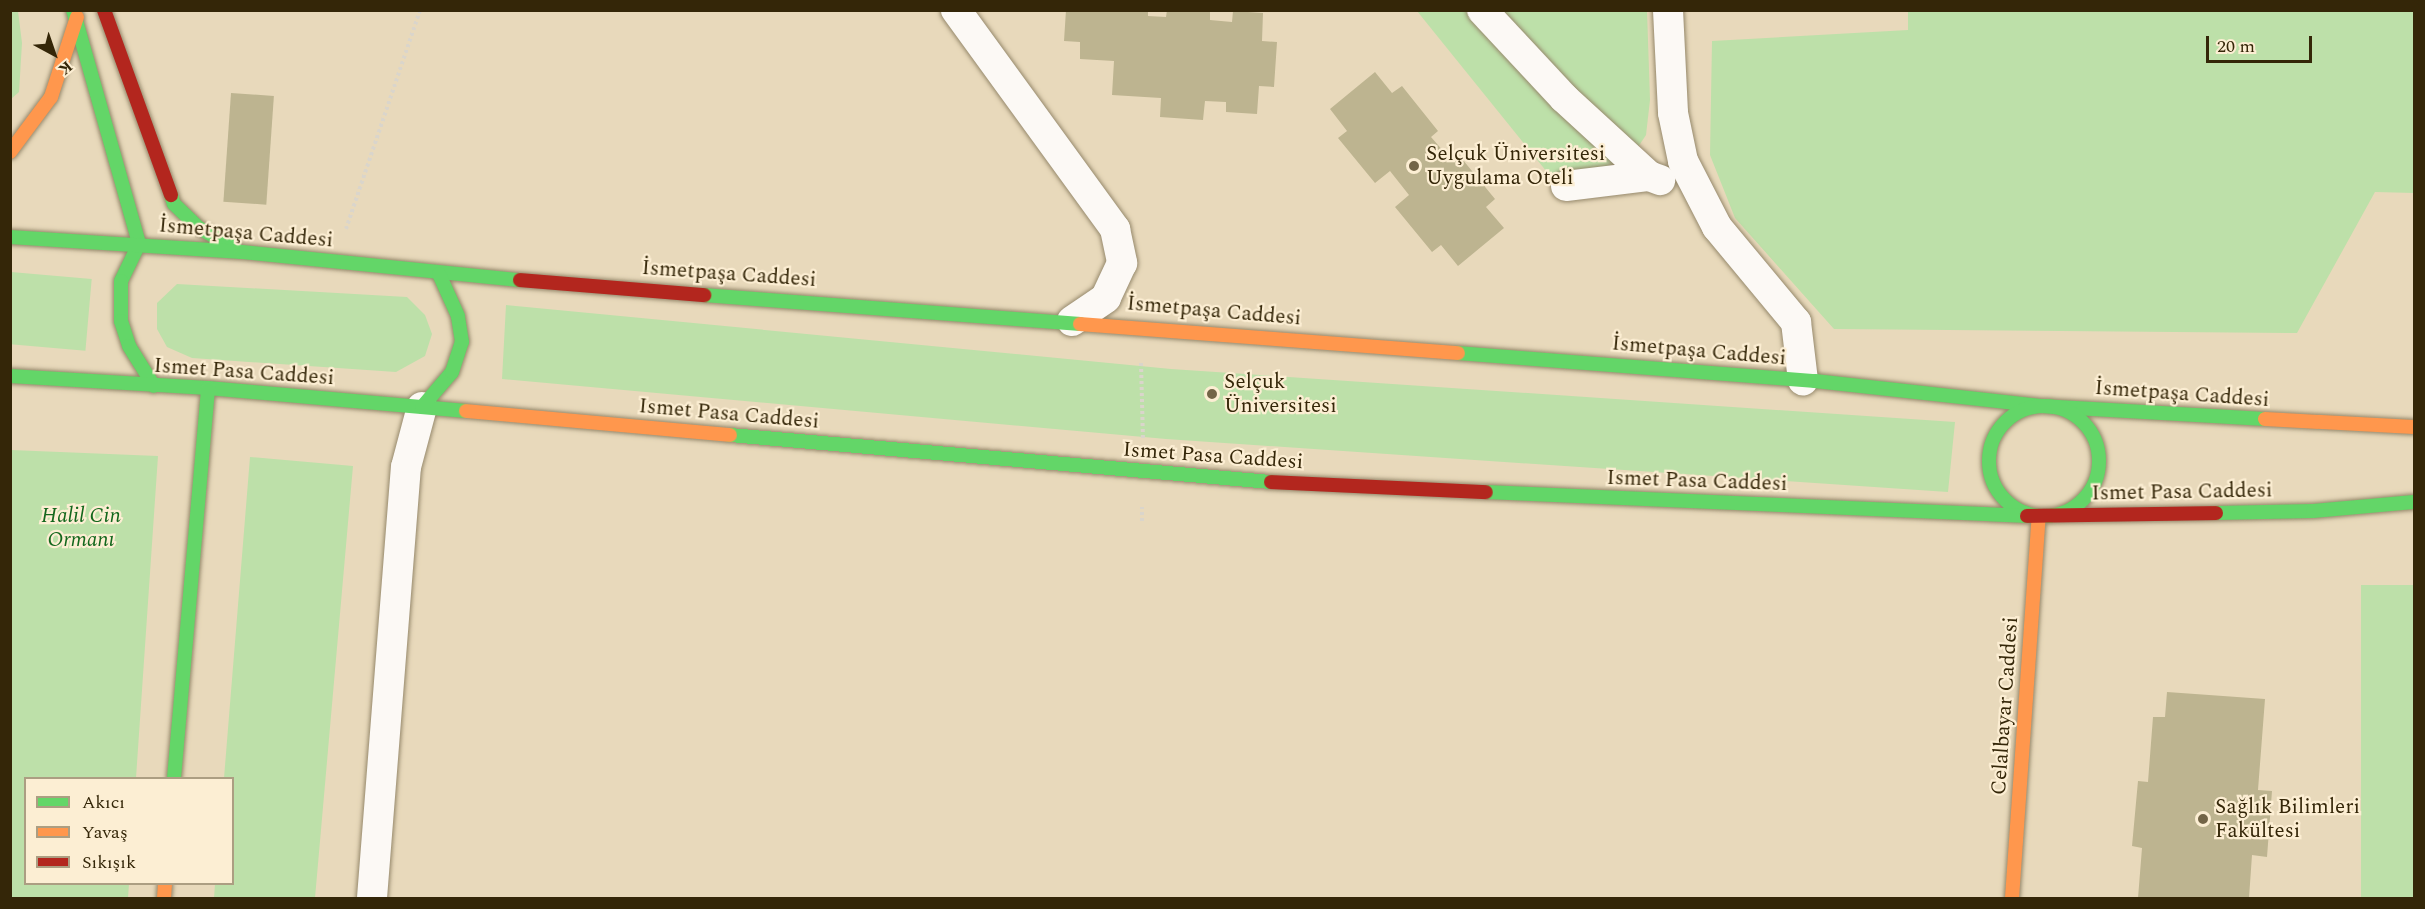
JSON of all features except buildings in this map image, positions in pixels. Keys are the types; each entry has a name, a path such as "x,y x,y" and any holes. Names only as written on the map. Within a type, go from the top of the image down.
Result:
{"main road":[{"path":"104,10 174,204 199,228 242,252"},
{"path":"10,152 51,98 75,14"},
{"path":"75,14 139,244 121,281 121,321 129,346 154,386"},
{"name":"İsmetpaşa Caddesi","path":"10,237 242,252 440,274 1140,326 1803,381 2041,406 2415,427"},
{"path":"422,407 452,372 462,342 458,316 440,274"},
{"name":"Ismet Pasa Caddesi","path":"10,376 208,388 1144,473 1348,487 2039,516 2313,511 2415,502"},
{"path":"174,777 208,388"},
{"path":"2041,406 2059,408 2076,416 2097,444 2100,462 2096,480 2081,502 2058,515 2039,516 2022,512 2007,502 1992,479 1990,452 1996,434 2008,420 2041,406"},
{"name":"Celalbayar Caddesi","path":"2012,898 2039,516"}],"street":[{"path":"956,10 1115,229 1122,263 1106,298 1072,321"},
{"path":"1482,10 1549,83 1649,176 1700,195"},
{"path":"1668,10 1673,113 1683,161 1717,227 1796,322 1803,381"},
{"path":"1566,186 1649,176"},
{"path":"372,898 406,467 422,407"}],"path":[{"path":"345,231 420,10"},
{"path":"1140,326 1144,473 1142,521"}],"green space":[{"path":"11,10 18,11 22,43 19,92 11,99"},
{"path":"1417,11 1647,11 1650,100 1646,135 1632,156 1559,187"},
{"path":"1908,11 2414,11 2414,193 2375,192 2297,333 1834,329 1735,218 1710,155 1712,41 1908,30"},
{"path":"11,272 92,279 85,351 10,344"},
{"path":"177,284 407,297 425,315 432,334 425,356 396,372 192,358 167,347 157,329 157,303"},
{"path":"506,305 1171,369 1955,422 1948,492 1166,439 502,379"},
{"name":"Halil Cin Ormanı","path":"11,450 158,456 136,777 24,777 24,885 129,885 128,898 11,898"},
{"path":"250,457 353,466 315,898 214,898 215,885 234,885 234,777 224,777"},
{"path":"2361,585 2414,585 2414,898 2361,898"}],"traffic: fast":[{"path":"73,10 139,244 121,281 121,321 129,346 154,386"},
{"path":"171,195 174,204 199,228 235,248"},
{"path":"10,237 242,252 520,280"},
{"path":"422,407 452,372 462,342 458,316 439,274"},
{"path":"704,295 1080,324"},
{"path":"1458,353 1815,381 2041,406 2265,419"},
{"path":"10,376 208,388 466,411"},
{"path":"174,777 208,388"},
{"path":"2044,406 2065,410 2083,422 2095,440 2099,461 2095,482 2083,500 2065,512 2044,516 2023,512 2005,500 1993,482 1989,461 1993,440 2005,422 2023,410 2044,406"},
{"path":"730,435 1271,482"},
{"path":"1486,492 2027,516"},
{"path":"2216,513 2313,511 2414,502"}],"traffic: slow":[{"path":"10,152 51,97 77,17"},
{"path":"1080,324 1458,353"},
{"path":"466,411 730,435"},
{"path":"2265,419 2414,427"},
{"path":"2012,898 2039,516"},
{"path":"164,898 165,885"}],"traffic: jam":[{"path":"104,10 171,195"},
{"path":"520,280 704,295"},
{"path":"1271,482 1486,492"},
{"path":"2027,516 2216,513"}],"place":[{"name":"Selçuk Üniversitesi Uygulama Oteli","path":"1414,166"},
{"name":"Selçuk Üniversitesi","path":"1212,394"},
{"name":"Sağlık Bilimleri Fakültesi","path":"2203,819"}]}
